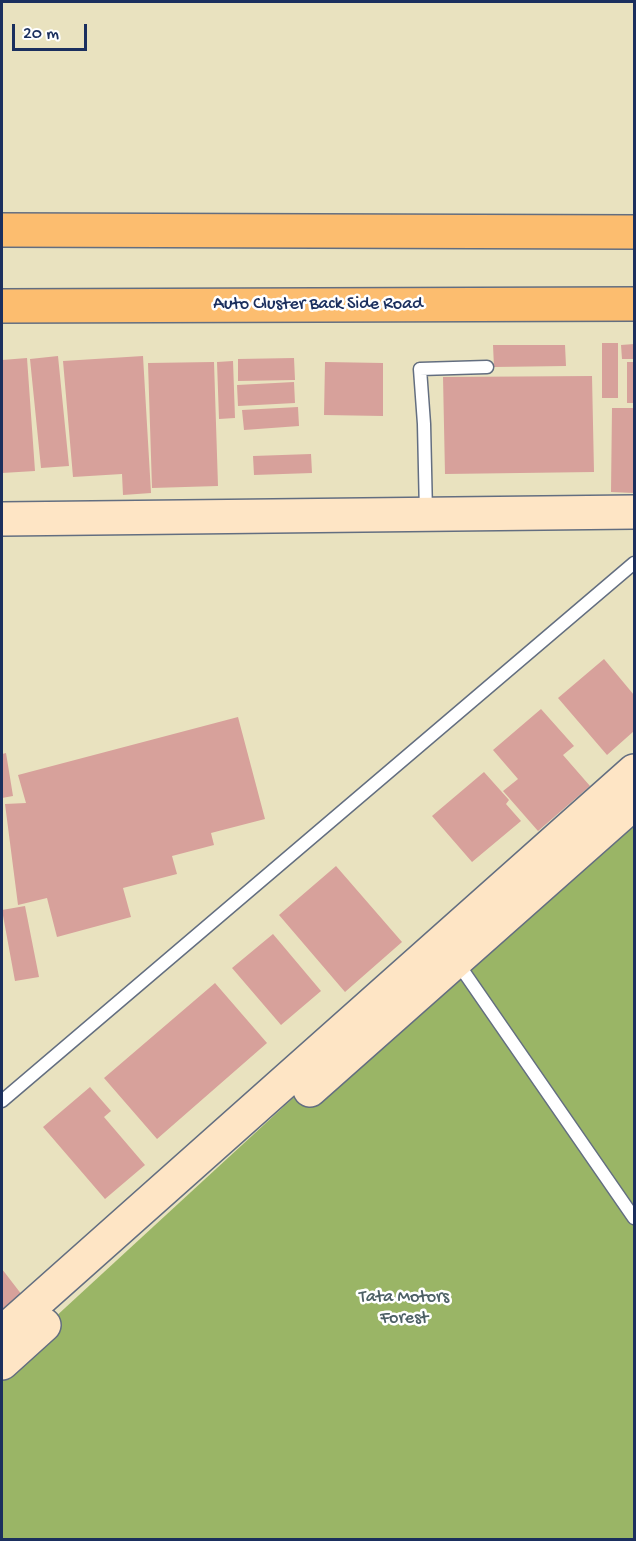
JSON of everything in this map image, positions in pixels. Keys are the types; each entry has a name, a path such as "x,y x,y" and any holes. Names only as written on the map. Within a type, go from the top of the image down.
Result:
{"main road":[{"path":"2,230 634,232"},
{"name":"Auto Cluster Back Side Road","path":"2,306 634,304"},
{"path":"2,519 634,512"},
{"path":"2,1363 85,1274 634,771"},
{"path":"2,1333 85,1274 456,961 634,803"}],"lane":[{"path":"426,515 420,369 487,367"},
{"path":"2,1101 634,563"},
{"path":"456,961 634,1218"}],"green space":[{"name":"Tata Motors Forest","path":"634,784 634,1539 2,1540 2,1366"}],"building":[{"path":"602,343 618,343 618,398 602,398"},
{"path":"634,344 634,359 622,359 621,345"},
{"path":"493,345 565,345 566,366 494,367"},
{"path":"58,356 69,466 41,468 30,359"},
{"path":"143,356 151,493 123,495 122,474 73,477 63,361"},
{"path":"27,358 35,471 2,473 2,360"},
{"path":"294,358 295,380 238,381 238,359"},
{"path":"233,361 235,418 219,419 217,362"},
{"path":"214,362 218,486 152,488 148,363"},
{"path":"325,362 383,363 383,416 324,415"},
{"path":"627,362 634,362 634,403 627,403"},
{"path":"592,376 594,472 445,474 443,377"},
{"path":"294,382 295,403 238,406 237,385"},
{"path":"298,407 299,426 244,430 242,410"},
{"path":"612,408 634,408 634,493 611,492"},
{"path":"311,454 312,473 254,475 253,456"},
{"path":"604,659 634,695 634,731 607,755 558,698"},
{"path":"541,709 574,746 563,755 590,786 538,831 503,791 518,779 493,750"},
{"path":"238,717 265,819 211,833 214,845 172,856 177,874 123,888 131,917 57,937 47,898 18,905 5,804 26,803 18,775"},
{"path":"6,753 13,796 2,798 2,754"},
{"path":"484,772 509,800 506,804 521,821 472,862 432,816"},
{"path":"336,866 402,942 345,992 279,915"},
{"path":"25,906 39,977 15,981 2,910"},
{"path":"273,934 321,991 281,1025 232,968"},
{"path":"215,983 267,1043 157,1139 104,1078"},
{"path":"90,1087 111,1111 104,1117 145,1165 105,1199 43,1127"},
{"path":"2,1269 22,1295 2,1312"}]}
